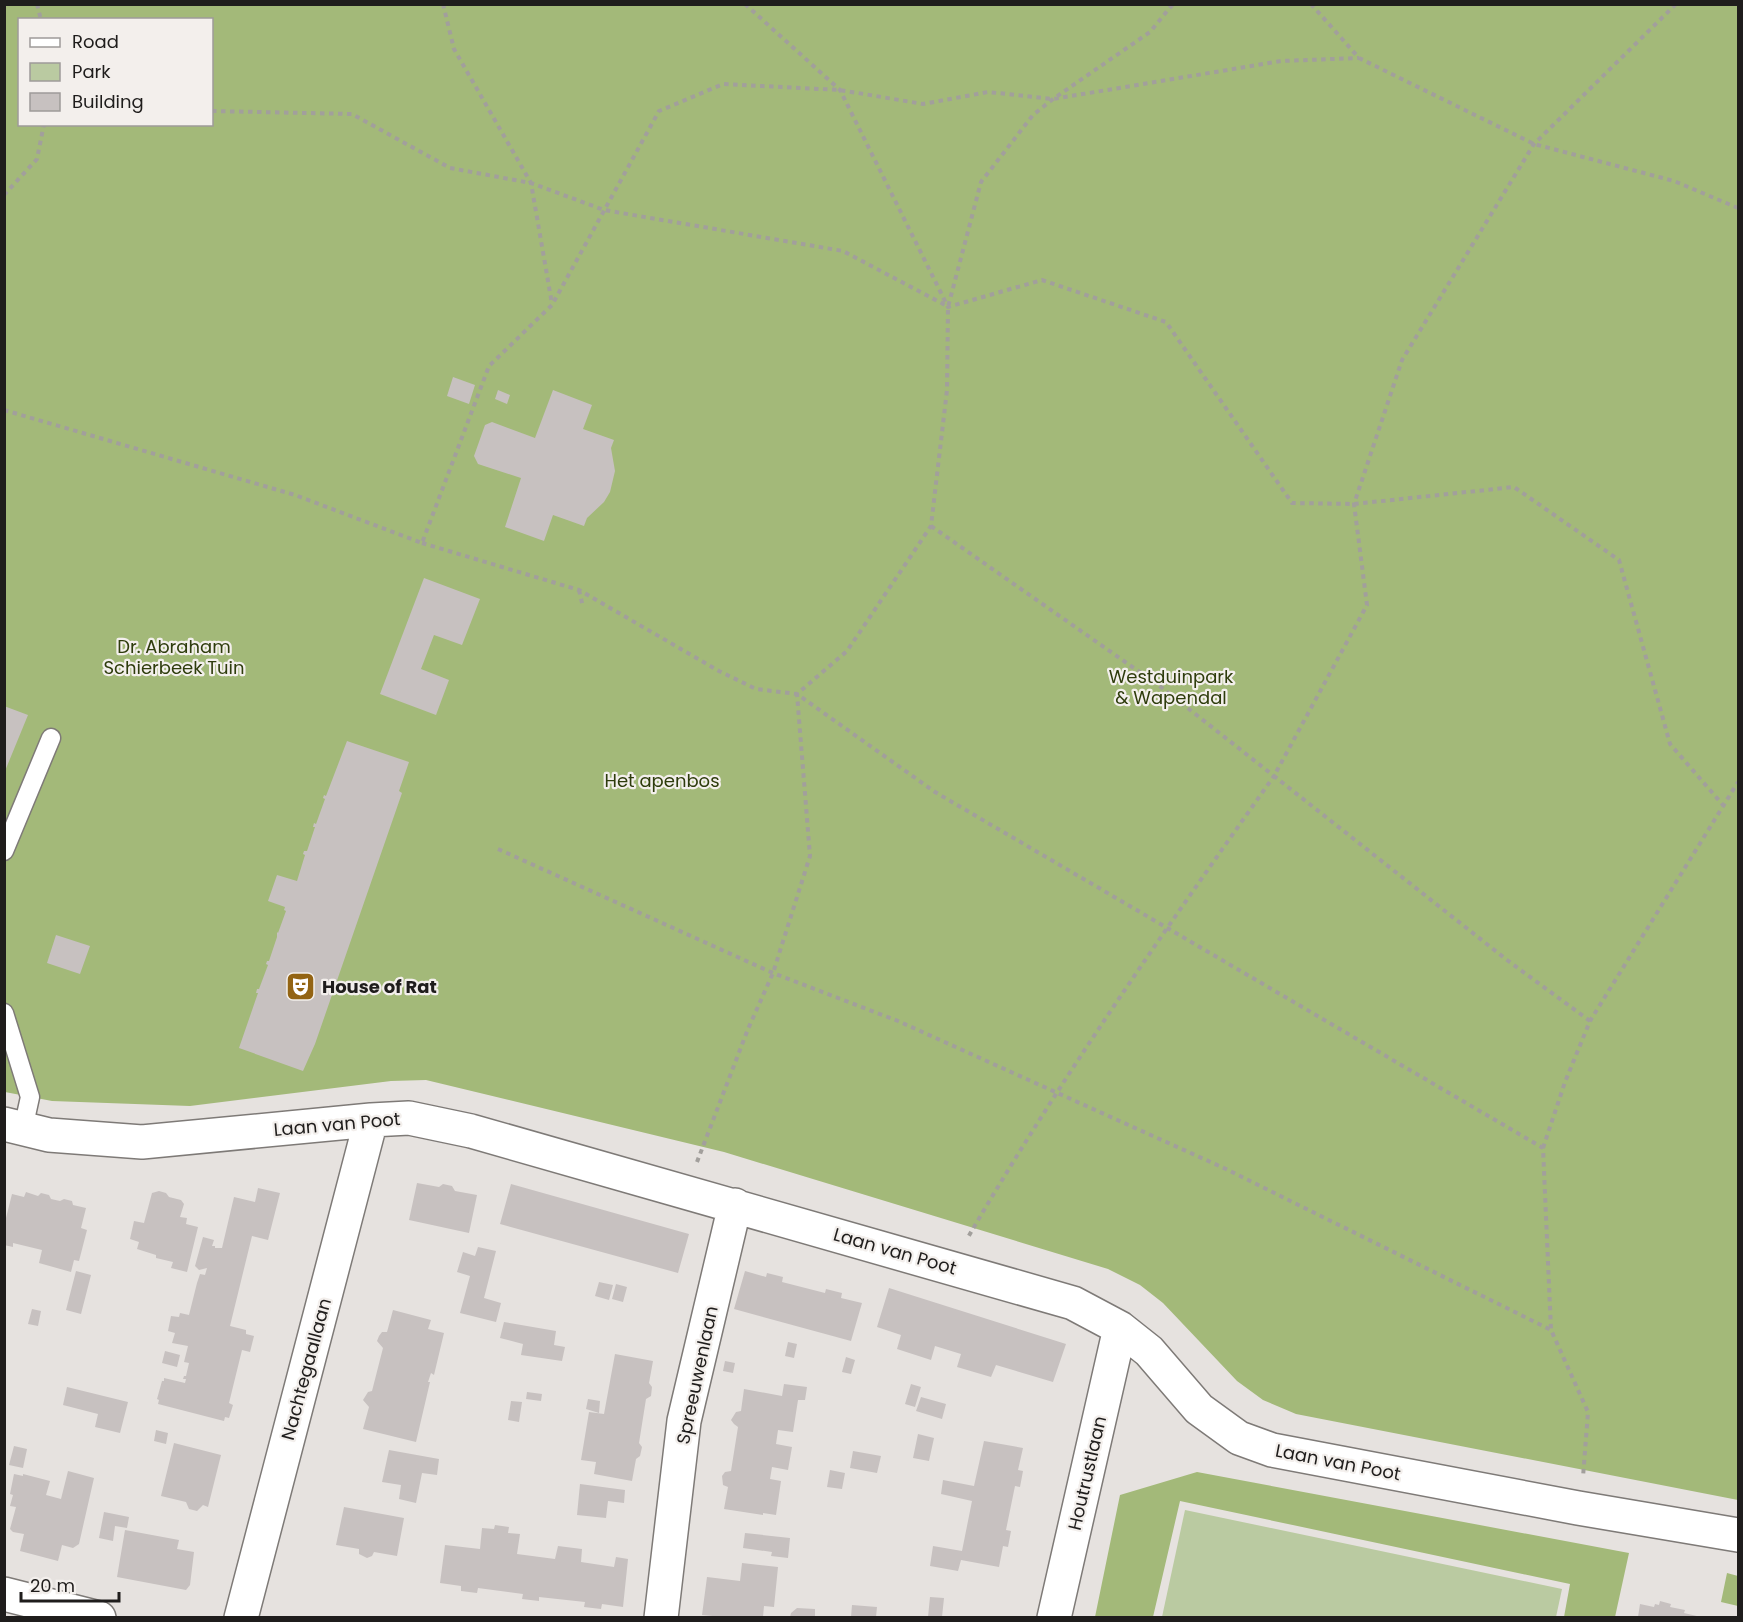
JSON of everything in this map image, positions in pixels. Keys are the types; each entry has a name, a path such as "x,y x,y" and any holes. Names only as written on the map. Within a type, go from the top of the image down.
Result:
{"street":[{"name":"Laan van Poot","path":"14,1127 49,1135 142,1142 409,1118 471,1131 1073,1303 1120,1328 1149,1351 1199,1409 1239,1438 1272,1450 1578,1508 1738,1535"},
{"name":"Nachtegaallaan","path":"241,1617 370,1120"},
{"name":"Spreeuwenlaan","path":"661,1617 684,1421 735,1205"},
{"name":"Houtrustlaan","path":"1054,1617 1120,1328"},
{"path":"4,1594 87,1616"}],"lane":[{"path":"4,851 51,738"},
{"path":"4,1013 30,1097 14,1127"}],"path":[{"path":"443,4 454,49 531,183 552,305"},
{"path":"746,4 840,90 948,306"},
{"path":"797,693 847,651 931,526 947,390 948,306 981,182 1033,115 1150,32 1173,4"},
{"path":"1311,4 1359,58 1534,144 1674,181 1738,208"},
{"path":"951,1267 1017,1153 1166,928 1274,776 1367,605 1354,504 1402,360 1534,144 1676,4"},
{"path":"422,543 489,366 552,305 659,111 723,84 840,90 923,104 988,92 1053,99 1281,61 1359,58"},
{"path":"213,111 352,114 450,168 531,183 604,210 843,251 948,306 1042,280 1166,322 1292,503 1354,504 1514,487 1619,560 1670,744 1723,805"},
{"path":"4,195 37,159 44,126"},
{"path":"4,410 295,495 422,543 579,590 756,689 797,693 935,792 1543,1148"},
{"path":"931,526 1161,687 1507,960 1590,1021"},
{"path":"579,590 583,607"},
{"path":"685,1192 748,1029 773,973 810,856 797,693"},
{"path":"1578,1508 1585,1462 1588,1412 1551,1330 1543,1148 1590,1021 1738,782"},
{"path":"498,849 773,973 898,1021 1226,1169 1551,1330"}],"green space":[{"name":"Westduinpark & Wapendal","path":"5,5 1738,5 1738,1500 1296,1414 1263,1400 1237,1381 1163,1303 1140,1285 1108,1269 724,1152 426,1080 391,1081 190,1106 52,1101 5,1092"},
{"path":"1197,1472 1629,1553 1615,1617 1564,1617 1570,1584 1180,1501 1153,1617 1095,1617 1120,1495"},
{"path":"1185,1510 1562,1589 1556,1617 1162,1617"},
{"path":"1727,1573 1738,1576 1738,1606 1721,1602"}],"building":[{"path":"453,377 475,385 469,404 447,396"},
{"path":"498,390 510,395 507,404 495,399"},
{"path":"553,390 592,405 583,429 614,440 611,448 615,471 610,492 604,502 587,518 584,526 553,515 544,541 505,527 521,478 478,464 474,456 485,425 492,422 535,438"},
{"path":"424,578 480,599 462,645 434,635 421,669 449,680 436,715 380,694"},
{"path":"4,706 28,715 5,771 4,771"},
{"path":"347,741 409,762 399,791 402,793 315,1044 303,1071 239,1048 258,993 256,993 257,989 259,989 268,965 267,961 269,961 286,911 285,907 268,901 277,875 297,881 305,855 303,854 307,851 315,827 313,827 314,823 316,824 325,799 324,795 326,796"},
{"path":"56,935 90,946 80,974 47,963"},
{"path":"417,1183 439,1187 443,1184 452,1186 455,1191 477,1195 469,1233 409,1220"},
{"path":"511,1184 689,1234 678,1273 500,1224"},
{"path":"258,1188 280,1193 268,1240 252,1236 230,1326 246,1330 246,1334 254,1336 250,1352 242,1350 229,1403 233,1405 229,1418 225,1417 224,1421 158,1404 157,1399 164,1378 185,1383 186,1379 183,1379 189,1363 184,1362 188,1346 172,1343 175,1333 168,1331 171,1316 179,1317 180,1313 189,1315 200,1274 205,1275 207,1268 199,1270 195,1266 203,1237 214,1240 212,1246 215,1248 222,1248 234,1197 255,1202"},
{"path":"159,1191 181,1200 184,1204 180,1217 187,1218 186,1224 198,1227 187,1272 171,1268 173,1262 156,1258 156,1255 137,1249 139,1242 130,1239 134,1221 144,1223 152,1193"},
{"path":"26,1192 38,1196 41,1193 49,1195 51,1199 60,1201 64,1199 72,1201 73,1205 86,1208 81,1228 87,1230 79,1261 74,1260 71,1272 39,1263 42,1250 13,1243 13,1247 4,1245 4,1226 12,1194 24,1197"},
{"path":"478,1247 496,1251 484,1298 501,1303 496,1322 460,1313 470,1276 457,1272 463,1252 475,1256"},
{"path":"76,1271 91,1275 81,1314 66,1310"},
{"path":"745,1271 766,1277 767,1273 783,1277 782,1282 825,1293 826,1289 842,1293 841,1298 862,1303 851,1341 734,1309"},
{"path":"599,1282 613,1285 609,1300 595,1296"},
{"path":"616,1284 627,1287 623,1302 612,1299"},
{"path":"889,1288 1066,1344 1053,1382 996,1365 991,1377 957,1367 961,1354 935,1346 931,1360 897,1349 901,1335 877,1327"},
{"path":"32,1309 41,1311 38,1326 28,1324"},
{"path":"393,1310 431,1320 428,1329 444,1333 434,1375 431,1373 428,1382 430,1382 416,1442 363,1429 369,1407 363,1400 368,1392 372,1391 383,1348 377,1341 382,1332 387,1332"},
{"path":"504,1322 556,1331 554,1345 565,1347 562,1361 521,1355 523,1344 500,1338"},
{"path":"788,1342 797,1344 794,1358 785,1356"},
{"path":"165,1351 180,1355 177,1367 162,1363"},
{"path":"615,1354 653,1361 649,1383 652,1387 651,1396 646,1399 639,1443 642,1447 640,1456 636,1459 632,1481 594,1474 596,1462 581,1460 589,1412 604,1414"},
{"path":"846,1357 855,1360 851,1374 842,1372"},
{"path":"725,1361 735,1363 733,1373 723,1371"},
{"path":"784,1384 807,1387 805,1400 798,1400 793,1432 778,1430 776,1444 792,1447 788,1470 772,1467 770,1479 781,1481 776,1515 724,1509 728,1487 723,1485 722,1476 725,1472 731,1471 738,1427 731,1420 736,1412 741,1411 744,1389 782,1396"},
{"path":"911,1384 921,1387 915,1407 905,1404"},
{"path":"67,1387 128,1402 120,1433 95,1427 98,1414 63,1405"},
{"path":"527,1392 542,1394 541,1401 526,1399"},
{"path":"921,1397 946,1404 942,1419 916,1411"},
{"path":"588,1399 600,1401 599,1413 586,1409"},
{"path":"511,1401 522,1402 519,1422 508,1420"},
{"path":"156,1430 168,1433 166,1444 154,1441"},
{"path":"918,1434 934,1438 929,1461 913,1458"},
{"path":"984,1441 1023,1448 1018,1470 1023,1471 1020,1487 1015,1486 1006,1530 1011,1531 1008,1547 1003,1546 999,1567 961,1560 958,1571 930,1566 933,1546 962,1551 972,1501 941,1494 943,1480 974,1486"},
{"path":"174,1443 221,1455 208,1507 203,1505 197,1511 189,1509 186,1502 161,1496"},
{"path":"14,1446 27,1449 23,1468 9,1465"},
{"path":"389,1450 439,1459 437,1475 422,1473 416,1503 399,1499 401,1485 382,1482"},
{"path":"853,1451 881,1456 877,1473 850,1468"},
{"path":"830,1470 845,1473 842,1489 827,1487"},
{"path":"68,1471 94,1478 79,1544 73,1548 62,1545 58,1561 20,1551 24,1534 13,1532 10,1529 16,1507 10,1506 14,1474 50,1481 46,1495 61,1499"},
{"path":"580,1484 625,1490 624,1503 608,1501 606,1518 577,1515"},
{"path":"344,1507 404,1518 397,1556 374,1552 367,1558 359,1554 359,1549 336,1545"},
{"path":"104,1512 129,1517 127,1528 115,1526 113,1541 99,1538"},
{"path":"495,1525 509,1527 508,1533 520,1534 517,1554 555,1559 558,1546 582,1549 581,1562 614,1567 616,1557 628,1559 623,1607 602,1604 601,1609 584,1607 585,1602 539,1597 539,1601 522,1599 523,1594 478,1588 477,1593 461,1591 461,1586 440,1583 445,1545 480,1549 482,1528 494,1529"},
{"path":"125,1530 179,1540 177,1549 194,1552 190,1585 186,1590 117,1577"},
{"path":"745,1533 790,1538 788,1558 771,1556 772,1552 743,1548"},
{"path":"742,1563 778,1567 774,1607 764,1606 763,1617 702,1615 707,1577 740,1581"},
{"path":"930,1597 944,1598 942,1617 928,1617"},
{"path":"1660,1601 1671,1604 1670,1607 1685,1610 1684,1613 1701,1617 1638,1617 1640,1604 1654,1607 1655,1604 1659,1605"},
{"path":"852,1605 877,1607 876,1617 851,1617"},
{"path":"797,1608 815,1609 815,1617 790,1617"}],"place":[{"name":"House of Rat","path":"301,986"}],"park label":[{"name":"Dr. Abraham Schierbeek Tuin","path":"174,656"},
{"name":"Het apenbos","path":"662,780"}]}
